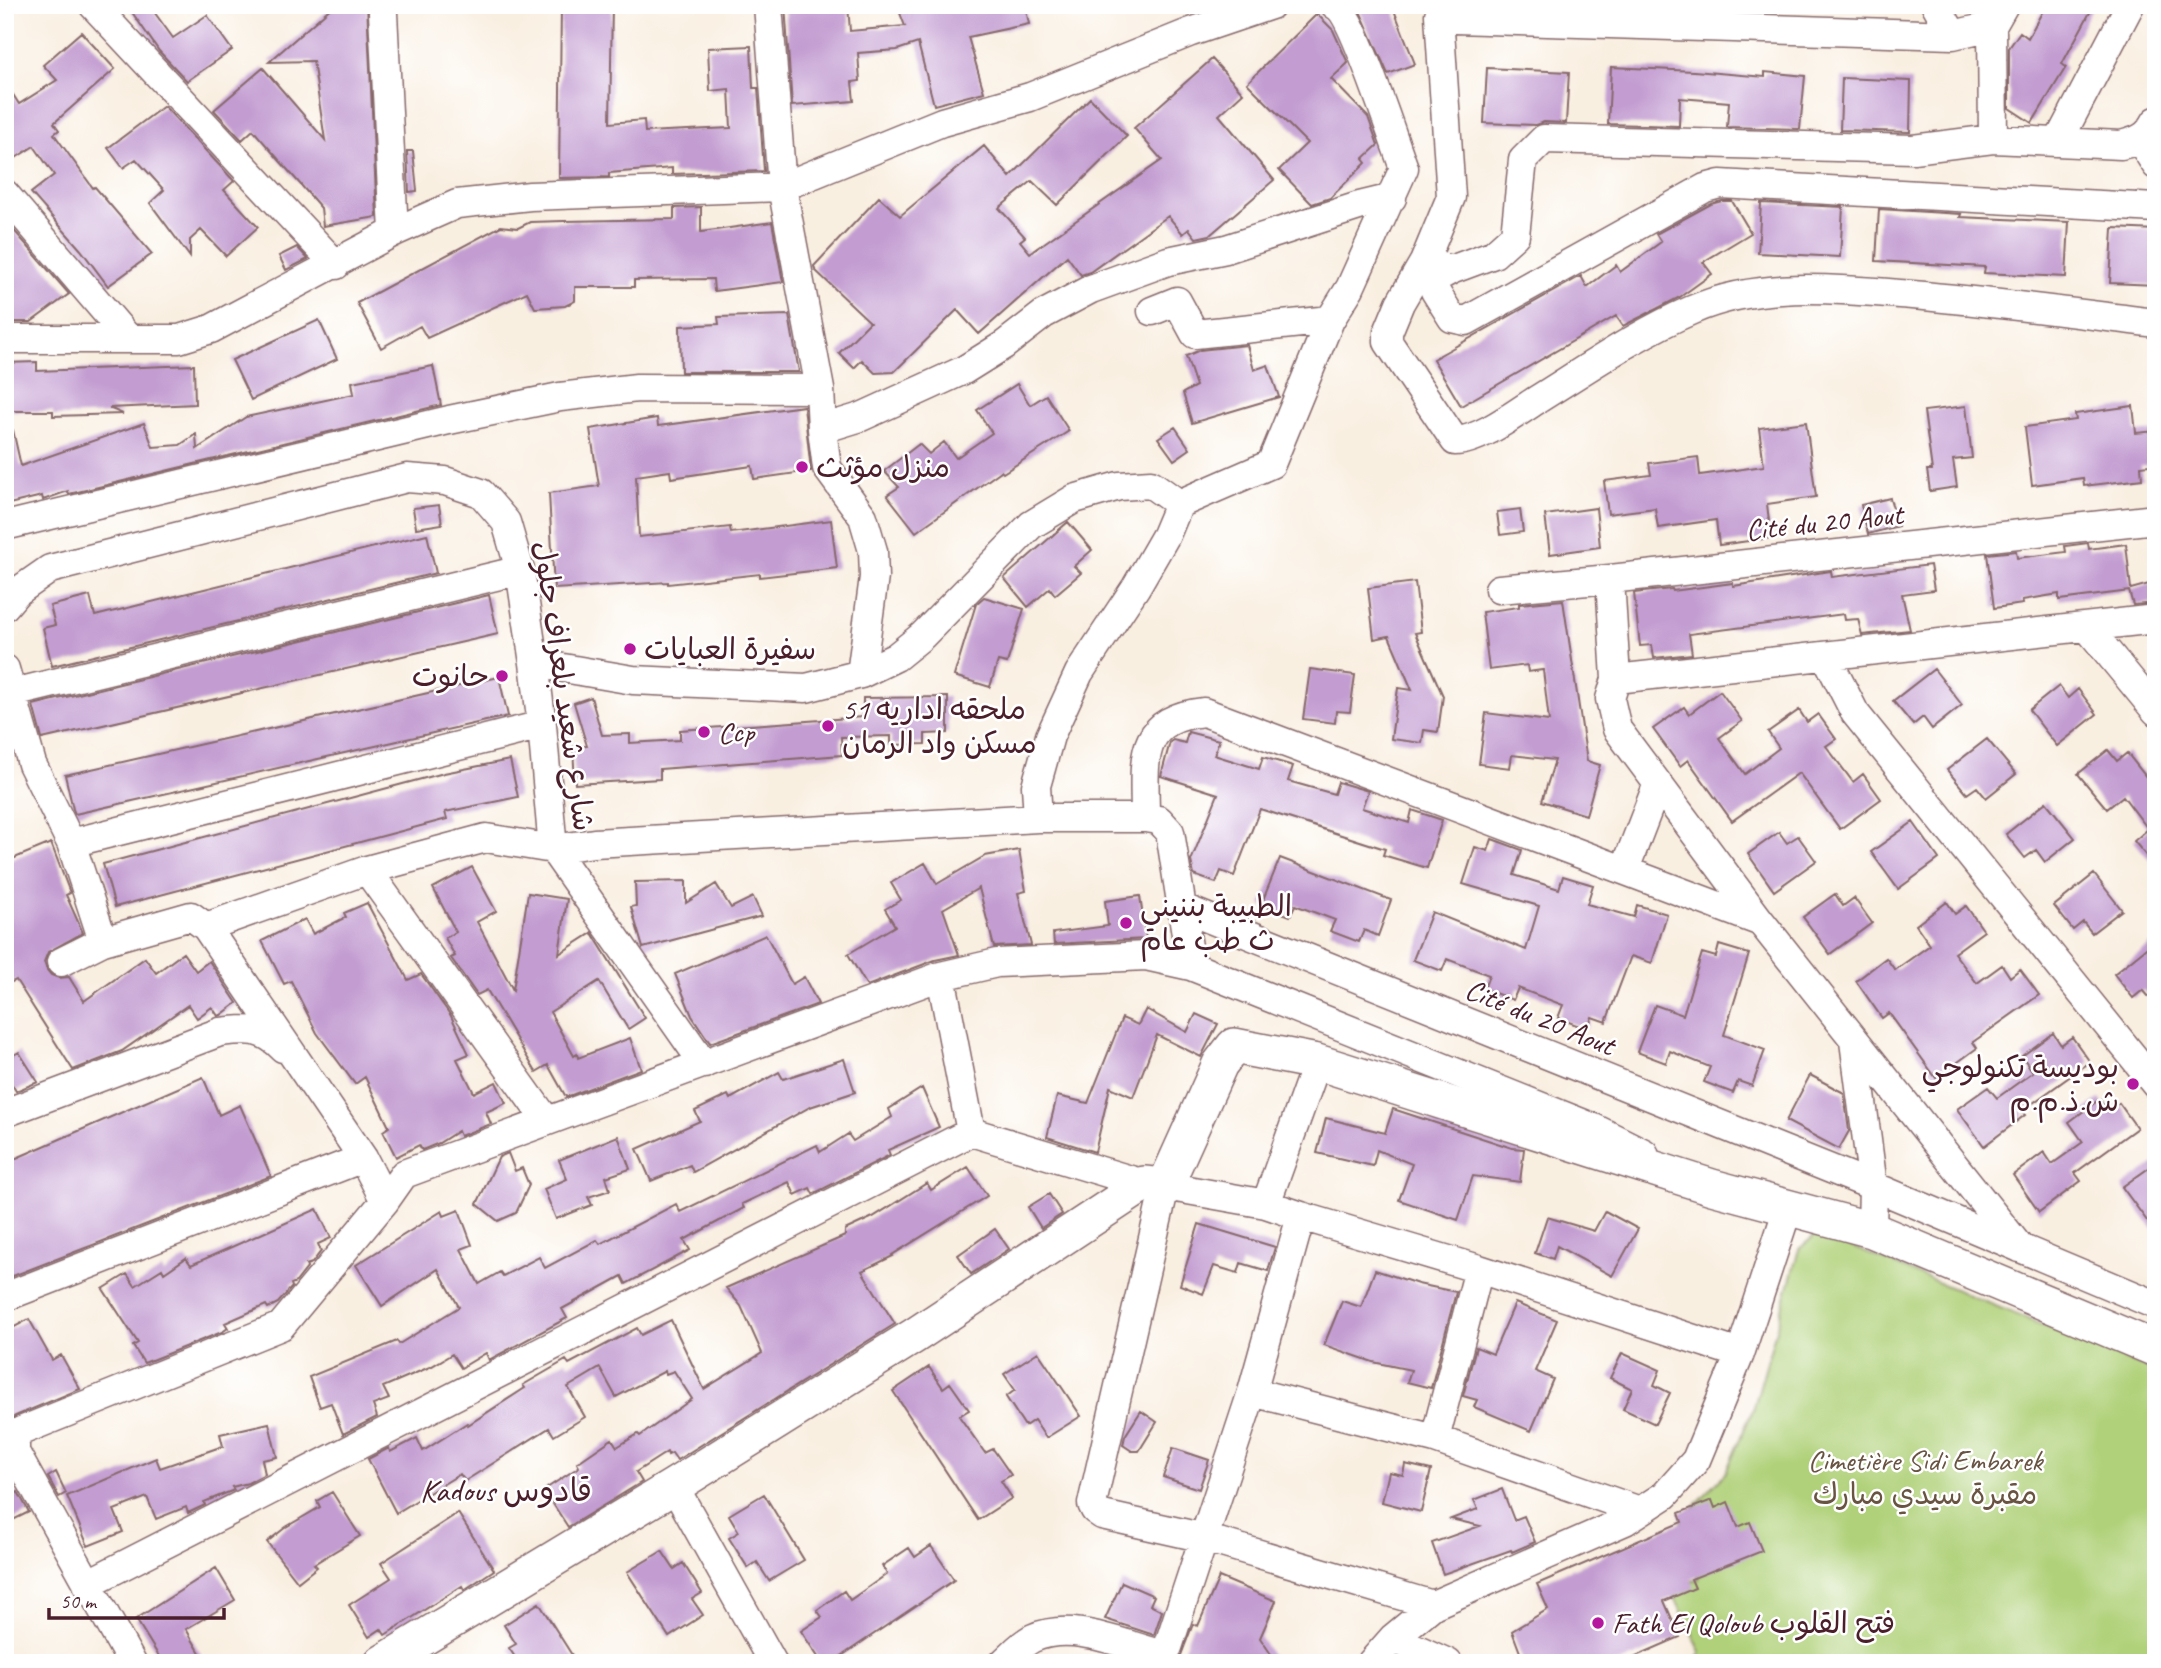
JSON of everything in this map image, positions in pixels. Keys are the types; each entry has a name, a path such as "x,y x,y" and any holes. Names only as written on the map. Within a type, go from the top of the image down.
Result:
{"street":[{"path":"93,5 337,265"},
{"path":"768,5 782,187 820,388 827,468 863,517 873,551 874,577 860,674"},
{"path":"5,340 179,339 211,329 337,265 394,232 457,204 530,196 782,187 942,122 1030,97 1191,32 1271,5"},
{"path":"1038,818 1036,786 1050,736 1079,673 1136,587 1166,535 1179,503 1271,464 1330,320 1350,288 1404,168 1355,36 1340,8 1335,5"},
{"path":"1936,5 1953,35"},
{"path":"2058,142 2130,5"},
{"path":"383,13 394,232"},
{"path":"1993,139 1998,16 1953,35 1455,19 1439,15 1451,197 1424,262 1400,303 1388,332 1388,341 1455,441 1465,441 1496,425 1619,349 1692,310 1748,294 1779,289 1866,291 2156,323"},
{"path":"2156,165 2148,131 2121,145 1993,139 1913,149 1544,139 1523,160 1515,235 1494,254 1451,270 1438,277 1434,283 1435,291 1452,318 1459,322 1466,321 1705,188 1720,184 2156,208"},
{"path":"5,194 128,338"},
{"path":"822,429 861,417 964,370 1004,345 1044,314 1091,289 1168,261 1226,248 1392,198"},
{"path":"1424,262 1451,270"},
{"path":"1152,311 1177,301 1195,334 1330,320"},
{"path":"5,526 449,420 560,397 636,388 820,388"},
{"name":"شارع شعيد بلعراف جلول","path":"5,606 16,592 50,569 407,478 445,481 481,493 506,522 520,570 542,725 553,849 704,1063"},
{"path":"534,663 633,680 806,688 860,674 897,657 922,636 1031,526 1074,499 1119,486 1151,484 1179,503"},
{"name":"Cité du 20 Aout","path":"1499,589 2156,519"},
{"path":"103,941 71,843 32,764 9,681 520,570"},
{"name":"Cité du 20 Aout","path":"1610,579 1616,679 1610,699 1617,729 1761,922 2020,1248"},
{"path":"1616,679 2156,619"},
{"path":"2087,627 2156,711"},
{"path":"1826,656 1855,713 2156,1085"},
{"path":"1145,818 1145,754 1158,728 1183,714 1204,712 1761,922"},
{"path":"71,843 542,725"},
{"path":"1625,869 1657,786"},
{"path":"206,927 368,870 486,838 553,849 594,843 1038,818 1145,818 1159,820 1170,832 1191,966"},
{"path":"368,870 546,1121"},
{"name":"Cité du 20 Aout","path":"1183,908 1873,1186 2156,1305"},
{"path":"61,962 103,941 191,916 206,927 363,1158 385,1201"},
{"path":"132,1663 15,1452 15,1440 21,1431 281,1326 385,1201 404,1174 941,976 997,963 1146,956 1191,966 1594,1128 1712,1187"},
{"path":"941,976 971,1132"},
{"path":"5,1113 220,1032 249,1029 271,1036 300,1065"},
{"path":"1854,1041 1873,1186 1872,1230"},
{"path":"1433,1605 1205,1538 1102,1515 1092,1504 1155,1185 1220,1063 1234,1046 1317,1062 1712,1187 1872,1230 2156,1349"},
{"path":"1266,1204 1317,1062"},
{"path":"87,1584 971,1132 1155,1185 1266,1204 1479,1269 1740,1354"},
{"path":"5,1297 363,1158"},
{"path":"382,1663 674,1486 1155,1185"},
{"path":"1371,1663 1393,1638 1433,1605 1625,1521 1665,1495 1696,1460 1740,1354 1788,1208"},
{"path":"1003,1663 1030,1639 1053,1631 1073,1631 1157,1653 1164,1653 1168,1647 1251,1392 1301,1216"},
{"path":"1435,1439 1479,1269"},
{"path":"1251,1392 1435,1439 1640,1511"},
{"path":"674,1486 774,1663"},
{"path":"1393,1638 1448,1663"}],"green space":[{"name":"Cimetière Sidi Embarek مقبرة سيدي مبارك","path":"1818,1233 2156,1372 2156,1663 1693,1663 1701,1652 1670,1587 1699,1579 1681,1521 1726,1472 1754,1407 1799,1249"}],"building":[{"path":"127,5 149,5 173,38 207,15 232,50 187,81 159,51"},
{"path":"334,5 367,5 377,217 323,226 321,208 253,130 242,140 214,110 263,68 325,140 313,61 269,62"},
{"path":"561,5 612,5 610,123 644,120 645,132 731,128 729,89 710,91 708,48 751,46 753,88 758,88 764,171 672,174 672,168 609,173 609,177 559,178"},
{"path":"785,5 848,5 850,31 905,26 900,13 923,5 1025,5 1029,24 968,37 984,92 934,105 918,43 897,50 858,53 860,81 852,82 854,101 792,106"},
{"path":"1369,5 1392,5 1415,64 1388,74 1359,9"},
{"path":"2046,5 2094,5 2062,64 2066,67 2032,123 2009,108 2009,48 2020,32 2028,38"},
{"path":"1317,14 1333,30 1348,63 1331,79 1368,117 1378,145 1363,159 1366,163 1330,198 1312,204 1279,170 1307,143 1247,83"},
{"path":"81,32 115,69 54,123 59,130 54,134 93,188 95,187 152,254 108,286 81,250 31,193 54,175 34,146 5,165 5,82 19,104 57,80 43,65"},
{"path":"1212,59 1243,93 1219,115 1274,180 1210,235 1196,238 1189,229 1183,234 1168,216 1090,272 1081,275 1067,256 979,334 957,310 894,372 875,373 862,360 854,368 839,353 870,322 815,270 814,266 879,197 900,216 984,146 1010,177 1090,98 1127,136 1057,205 1032,181 999,208 1025,237 1020,241 1030,253 1162,160 1134,128"},
{"path":"1611,67 1765,77 1765,72 1805,76 1800,129 1727,127 1729,102 1680,98 1679,126 1608,124"},
{"path":"1487,68 1569,72 1566,123 1484,123"},
{"path":"1842,78 1911,81 1910,132 1840,130"},
{"path":"164,106 234,181 224,190 258,227 226,256 201,230 190,240 190,257 150,203 164,190 136,159 123,168 108,148"},
{"path":"407,151 413,151 417,191 409,192"},
{"path":"1732,201 1751,233 1703,262 1712,274 1680,297 1623,326 1616,316 1461,406 1433,359 1581,276 1587,287 1616,265 1620,272 1661,242 1656,234 1711,204"},
{"path":"1761,203 1843,207 1840,257 1758,253"},
{"path":"701,207 701,232 772,222 783,282 714,291 713,279 634,280 634,287 575,287 575,301 565,306 535,308 527,292 427,338 420,326 381,348 357,303 501,226 518,228 530,222 674,219 674,208"},
{"path":"1879,209 1961,214 1960,217 2069,222 2066,277 1984,273 1985,267 1876,261"},
{"path":"5,220 69,294 31,322 5,322"},
{"path":"2113,228 2156,230 2156,285 2110,283"},
{"path":"297,247 308,259 286,270 279,256"},
{"path":"789,315 799,372 681,372 680,326 719,324 718,317"},
{"path":"319,320 337,359 251,400 232,360"},
{"path":"1247,345 1254,370 1268,365 1279,397 1192,423 1183,393 1196,386 1186,356 1200,350"},
{"path":"37,362 37,371 194,365 195,404 109,408 123,414 53,416 53,411 5,411 5,363"},
{"path":"433,366 441,405 69,494 68,491 43,500 42,496 5,505 5,431 13,430 21,466 144,423 153,447 180,445 196,434 197,449 246,417 354,394 352,382"},
{"path":"1017,384 1030,405 1046,395 1069,431 1003,473 1001,471 916,532 887,495 899,487 884,471 919,444 929,454 944,442 956,458 992,433 977,410"},
{"path":"804,406 811,471 754,479 752,466 671,478 670,471 636,476 639,537 730,527 731,533 831,520 837,568 668,584 554,589 549,493 599,486 590,429 657,418 658,426"},
{"path":"1966,406 1972,458 1953,460 1957,487 1930,491 1927,470 1932,470 1924,411"},
{"path":"2133,406 2136,433 2156,431 2156,464 2141,466 2142,479 2084,486 2083,478 2032,485 2025,427 2076,420 2075,414"},
{"path":"1806,422 1816,497 1767,504 1771,538 1719,545 1716,520 1658,528 1655,508 1608,514 1604,481 1651,475 1649,463 1698,457 1700,475 1764,466 1759,428"},
{"path":"1175,427 1190,449 1174,460 1158,438"},
{"path":"1890,498 1898,526 1868,534 1861,505"},
{"path":"439,505 442,524 416,528 413,508"},
{"path":"1596,508 1600,547 1550,554 1545,515"},
{"path":"1520,509 1523,532 1500,535 1497,512"},
{"path":"1068,522 1092,550 1074,566 1081,573 1055,595 1050,588 1028,607 1004,578"},
{"path":"427,534 436,573 52,666 43,628 55,625 50,606 90,596 95,616"},
{"path":"2088,543 2089,549 2126,544 2131,589 2156,582 2156,603 2133,605 2129,591 2059,600 2059,594 2022,600 2023,604 1994,608 1987,554 2016,551 2017,558 2066,552 2065,546"},
{"path":"1930,565 1934,590 1902,594 1910,630 1862,635 1858,619 1845,620 1844,614 1689,634 1692,654 1654,658 1652,645 1640,646 1634,593 1733,583 1733,586 1831,571 1832,577"},
{"path":"1415,582 1421,632 1415,633 1443,696 1438,732 1424,730 1422,743 1391,739 1398,688 1412,690 1389,636 1374,639 1368,588"},
{"path":"489,595 498,634 42,739 33,705"},
{"path":"984,597 1024,609 1007,663 998,661 990,687 954,676 976,604"},
{"path":"1563,600 1587,761 1600,765 1586,815 1542,801 1555,760 1512,755 1510,768 1479,764 1486,713 1549,721 1543,670 1528,672 1527,665 1489,670 1482,612 1519,607 1519,604"},
{"path":"1310,669 1355,675 1350,712 1336,711 1335,723 1303,719"},
{"path":"1934,669 1962,705 1932,729 1923,717 1913,725 1893,701"},
{"path":"499,677 508,716 75,814 73,809 65,775"},
{"path":"2059,686 2068,698 2078,689 2097,714 2057,746 2029,710"},
{"path":"1720,691 1742,721 1719,738 1745,774 1779,748 1768,732 1799,710 1807,722 1818,714 1836,739 1826,746 1853,782 1863,774 1881,799 1840,829 1799,773 1732,821 1688,760 1680,766 1653,729 1684,707 1689,714"},
{"path":"591,697 602,735 630,734 630,743 680,740 680,730 863,717 863,698 948,697 948,733 925,734 925,744 891,745 891,736 841,737 842,755 660,769 660,779 575,784 573,747 587,746 574,703"},
{"path":"1188,732 1219,740 1214,755 1259,769 1263,757 1293,766 1288,781 1334,794 1338,782 1368,791 1362,808 1409,823 1412,810 1442,820 1427,868 1383,855 1385,849 1260,809 1234,876 1221,871 1216,883 1194,875 1191,861 1218,794 1161,776 1170,742 1173,740 1185,743"},
{"path":"1987,739 2016,774 1986,798 1977,787 1967,794 1947,770"},
{"path":"2108,750 2117,761 2127,753 2147,778 2156,771 2156,868 2134,841 2148,829 2123,796 2107,809 2078,774"},
{"path":"510,760 518,797 445,812 447,819 115,907 103,864 444,773"},
{"path":"2046,802 2075,838 2045,862 2036,850 2025,858 2006,834"},
{"path":"1913,822 1939,859 1898,889 1871,852"},
{"path":"1779,832 1787,843 1798,836 1816,861 1774,891 1748,854"},
{"path":"1492,839 1522,850 1514,875 1559,889 1563,876 1593,885 1587,904 1634,917 1637,905 1667,914 1652,963 1631,956 1606,1022 1592,1017 1587,1029 1558,1018 1563,1005 1518,988 1513,1000 1484,989 1489,975 1447,959 1442,971 1413,960 1432,912 1526,950 1539,906 1463,884 1475,847 1488,851"},
{"path":"51,843 70,893 66,895 83,933 48,952 44,962 51,975 69,977 84,1001 145,958 156,973 183,953 196,971 209,961 237,1003 221,1015 218,1016 212,1007 197,1018 188,1005 122,1051 73,1070 16,980 5,985 5,862"},
{"path":"1019,850 1026,891 1018,893 1031,945 994,947 979,888 943,909 959,955 935,960 867,986 848,954 895,926 885,909 901,900 891,883 925,863 937,884 985,856"},
{"path":"1280,858 1391,900 1378,936 1364,930 1359,942 1330,931 1335,920 1295,905 1290,916 1261,905"},
{"path":"472,867 496,911 477,922 513,990 528,893 567,899 559,954 592,933 645,1018 628,1029 599,981 550,1012 574,1056 577,1054 578,1058 630,1038 641,1069 566,1097 548,1065 536,1072 487,990 477,995 451,958 455,956 445,938 456,932 433,888"},
{"path":"2094,874 2122,910 2092,933 2083,922 2073,930 2054,906"},
{"path":"686,881 686,903 716,884 731,908 753,897 762,916 643,948 631,907 636,906 635,882"},
{"path":"1835,894 1843,906 1854,898 1872,923 1830,954 1803,917"},
{"name":"الطبيبة بننيني ث طب عام","path":"1140,896 1146,939 1054,944 1053,933 1108,926 1105,901"},
{"path":"1947,902 1955,914 1966,906 1984,931 1954,953 1977,983 2002,965 2010,977 2020,969 2039,995 1973,1042 1977,1048 1936,1078 1889,1013 1882,1018 1856,981 1886,958 1895,970 1930,945 1916,925"},
{"path":"367,903 408,980 421,974 451,1016 469,1054 457,1059 474,1093 496,1082 506,1103 486,1112 491,1124 460,1136 458,1131 439,1143 422,1150 419,1145 396,1157 383,1131 389,1127 365,1077 355,1084 317,1033 291,981 284,984 262,941 305,919 313,934 346,917 344,913"},
{"path":"766,935 792,984 804,977 818,1004 710,1043 692,1016 675,974"},
{"path":"2156,940 2156,1005 2143,990 2133,998 2114,974"},
{"path":"1719,945 1749,954 1724,1035 1765,1050 1752,1086 1738,1081 1733,1093 1704,1082 1710,1067 1670,1051 1666,1063 1637,1052 1655,1005 1683,1015 1702,953 1716,957"},
{"path":"1146,1009 1187,1032 1196,1014 1218,1024 1201,1057 1157,1035 1133,1097 1110,1087 1095,1152 1047,1137 1057,1096 1088,1103 1122,1018 1138,1025"},
{"path":"2053,1033 2061,1045 2072,1037 2090,1062 2022,1111 2025,1115 1984,1146 1957,1109 1988,1087 1997,1098 2033,1072 2022,1056"},
{"path":"19,1052 38,1082 16,1091 5,1073 5,1060"},
{"path":"844,1059 855,1092 810,1107 693,1172 690,1165 651,1181 637,1149 700,1121 695,1111 728,1095 730,1099 779,1072 783,1079"},
{"path":"1810,1075 1844,1093 1849,1131 1839,1149 1786,1121"},
{"path":"203,1077 219,1115 240,1105 271,1176 5,1279 5,1163"},
{"path":"922,1088 939,1127 888,1150 890,1155 813,1194 810,1188 795,1195 789,1182 742,1204 744,1208 684,1240 690,1250 626,1284 622,1276 562,1309 567,1318 489,1360 486,1353 461,1368 452,1354 432,1366 383,1387 389,1399 373,1405 377,1417 343,1434 331,1403 320,1407 309,1377 397,1341 399,1344 459,1307 438,1269 382,1306 356,1265 442,1211 444,1216 459,1210 472,1245 461,1249 479,1284 500,1272 503,1276 539,1257 545,1268 597,1240 600,1244 676,1204 680,1212 817,1145 820,1152 848,1134 853,1141 892,1117 889,1109"},
{"path":"2100,1099 2108,1111 2119,1103 2137,1128 2075,1173 2081,1181 2039,1212 2013,1175 2044,1152 2052,1164 2083,1142 2069,1122"},
{"path":"1393,1109 1512,1148 1524,1149 1520,1182 1473,1176 1458,1220 1399,1200 1412,1164 1377,1150 1373,1166 1317,1153 1326,1118 1385,1133"},
{"path":"618,1136 630,1169 606,1177 610,1190 588,1197 592,1205 556,1219 544,1189 567,1179 559,1160"},
{"path":"508,1153 515,1171 522,1168 529,1185 516,1213 498,1221 477,1204 499,1157"},
{"path":"2156,1163 2156,1233 2122,1187"},
{"path":"968,1167 987,1196 893,1256 862,1271 895,1324 677,1460 672,1453 668,1455 667,1452 636,1472 642,1482 568,1527 544,1490 579,1467 577,1463 612,1439 617,1447 638,1434 640,1436 692,1399 674,1371 666,1374 665,1371 616,1397 600,1368 568,1387 585,1417 554,1436 549,1428 465,1481 460,1474 396,1513 368,1459 389,1448 390,1452 417,1438 423,1451 467,1423 468,1425 525,1388 523,1385 566,1360 569,1364 637,1328 641,1335 671,1320 704,1389 762,1353 741,1306 726,1288 845,1236 845,1230 873,1217 927,1183 931,1190"},
{"path":"1049,1194 1062,1214 1041,1228 1028,1207"},
{"path":"317,1209 331,1238 318,1244 321,1251 312,1263 306,1265 307,1268 296,1282 291,1284 292,1287 278,1303 268,1308 266,1305 225,1323 228,1328 222,1332 144,1363 133,1346 138,1343 103,1289 127,1274 135,1286 162,1269 164,1273 186,1258 191,1265"},
{"path":"1605,1211 1638,1229 1612,1276 1557,1246 1553,1259 1535,1253 1547,1217 1594,1231"},
{"path":"1199,1224 1275,1247 1268,1271 1241,1263 1238,1273 1214,1266 1203,1294 1180,1285"},
{"path":"995,1229 1009,1249 971,1274 958,1255"},
{"path":"1375,1270 1418,1284 1456,1292 1431,1388 1407,1382 1411,1370 1373,1362 1324,1345 1342,1301 1361,1307"},
{"path":"1515,1303 1557,1320 1535,1371 1553,1379 1531,1431 1474,1407 1477,1400 1463,1396 1476,1347 1493,1354"},
{"path":"29,1319 52,1360 61,1355 80,1389 15,1416 5,1424 5,1332"},
{"path":"1038,1352 1081,1416 1046,1438 1034,1420 1025,1426 1006,1397 1015,1390 1004,1374"},
{"path":"1622,1353 1660,1370 1654,1385 1670,1393 1655,1424 1623,1409 1632,1389 1610,1378"},
{"path":"929,1367 943,1388 950,1383 969,1410 959,1416 985,1453 993,1449 1011,1475 1001,1481 1012,1498 978,1520 893,1391"},
{"path":"1141,1411 1157,1422 1139,1451 1132,1451 1123,1445 1125,1436"},
{"path":"269,1423 277,1457 262,1460 265,1474 248,1483 232,1487 234,1490 204,1502 205,1505 188,1513 186,1507 156,1519 147,1497 114,1510 123,1532 88,1546 67,1496 156,1458 160,1468 223,1446 220,1434"},
{"path":"1173,1448 1209,1460 1199,1489 1163,1477"},
{"path":"1405,1464 1431,1470 1421,1512 1382,1502 1389,1472 1403,1475"},
{"path":"56,1472 66,1493 59,1497 48,1477"},
{"path":"1502,1489 1514,1520 1524,1516 1535,1542 1443,1574 1432,1543 1480,1526 1451,1519 1478,1509 1474,1500"},
{"path":"18,1492 29,1512 5,1524 5,1499"},
{"path":"332,1492 360,1536 314,1564 317,1567 298,1582 267,1542 320,1507 317,1501"},
{"path":"764,1494 804,1560 769,1581 757,1562 748,1568 729,1538 739,1532 729,1515"},
{"path":"1712,1500 1715,1508 1728,1502 1738,1527 1750,1522 1762,1551 1691,1579 1695,1588 1664,1601 1680,1637 1620,1663 1524,1663 1512,1631 1548,1609 1537,1584 1682,1522 1679,1513"},
{"path":"458,1513 494,1570 464,1590 462,1586 385,1635 381,1629 369,1637 349,1605 391,1578 381,1563"},
{"path":"931,1546 954,1580 831,1663 822,1663 801,1631 822,1617 817,1610 844,1591 850,1600 887,1574 882,1566 909,1548 915,1557"},
{"path":"662,1551 674,1569 683,1563 702,1593 692,1599 703,1615 669,1637 627,1572"},
{"path":"216,1568 235,1600 186,1629 206,1663 163,1663 136,1619"},
{"path":"1219,1577 1276,1601 1260,1638 1277,1663 1178,1663 1193,1624 1198,1626"},
{"path":"1122,1582 1154,1596 1150,1605 1162,1611 1154,1635 1105,1619"},
{"path":"539,1603 577,1663 519,1663 509,1648 516,1644 504,1625"}],"place":[{"name":"منزل مؤثث","path":"802,467"},
{"name":"سفيرة العبايات","path":"630,649"},
{"name":"حانوت","path":"502,676"},
{"name":"ملحقه اداريه 51 مسكن واد الرمان","path":"828,726"},
{"name":"Ccp","path":"704,732"},
{"name":"الطبيبة بننيني ث طب عام","path":"1126,923"},
{"name":"بوديسة تكنولوجي ش.ذ.م.م","path":"2133,1084"},
{"name":"Fath El Qoloub فتح القلوب","path":"1598,1623"}],"district":[{"name":"Kadous قادوس","path":"506,1490"}]}
